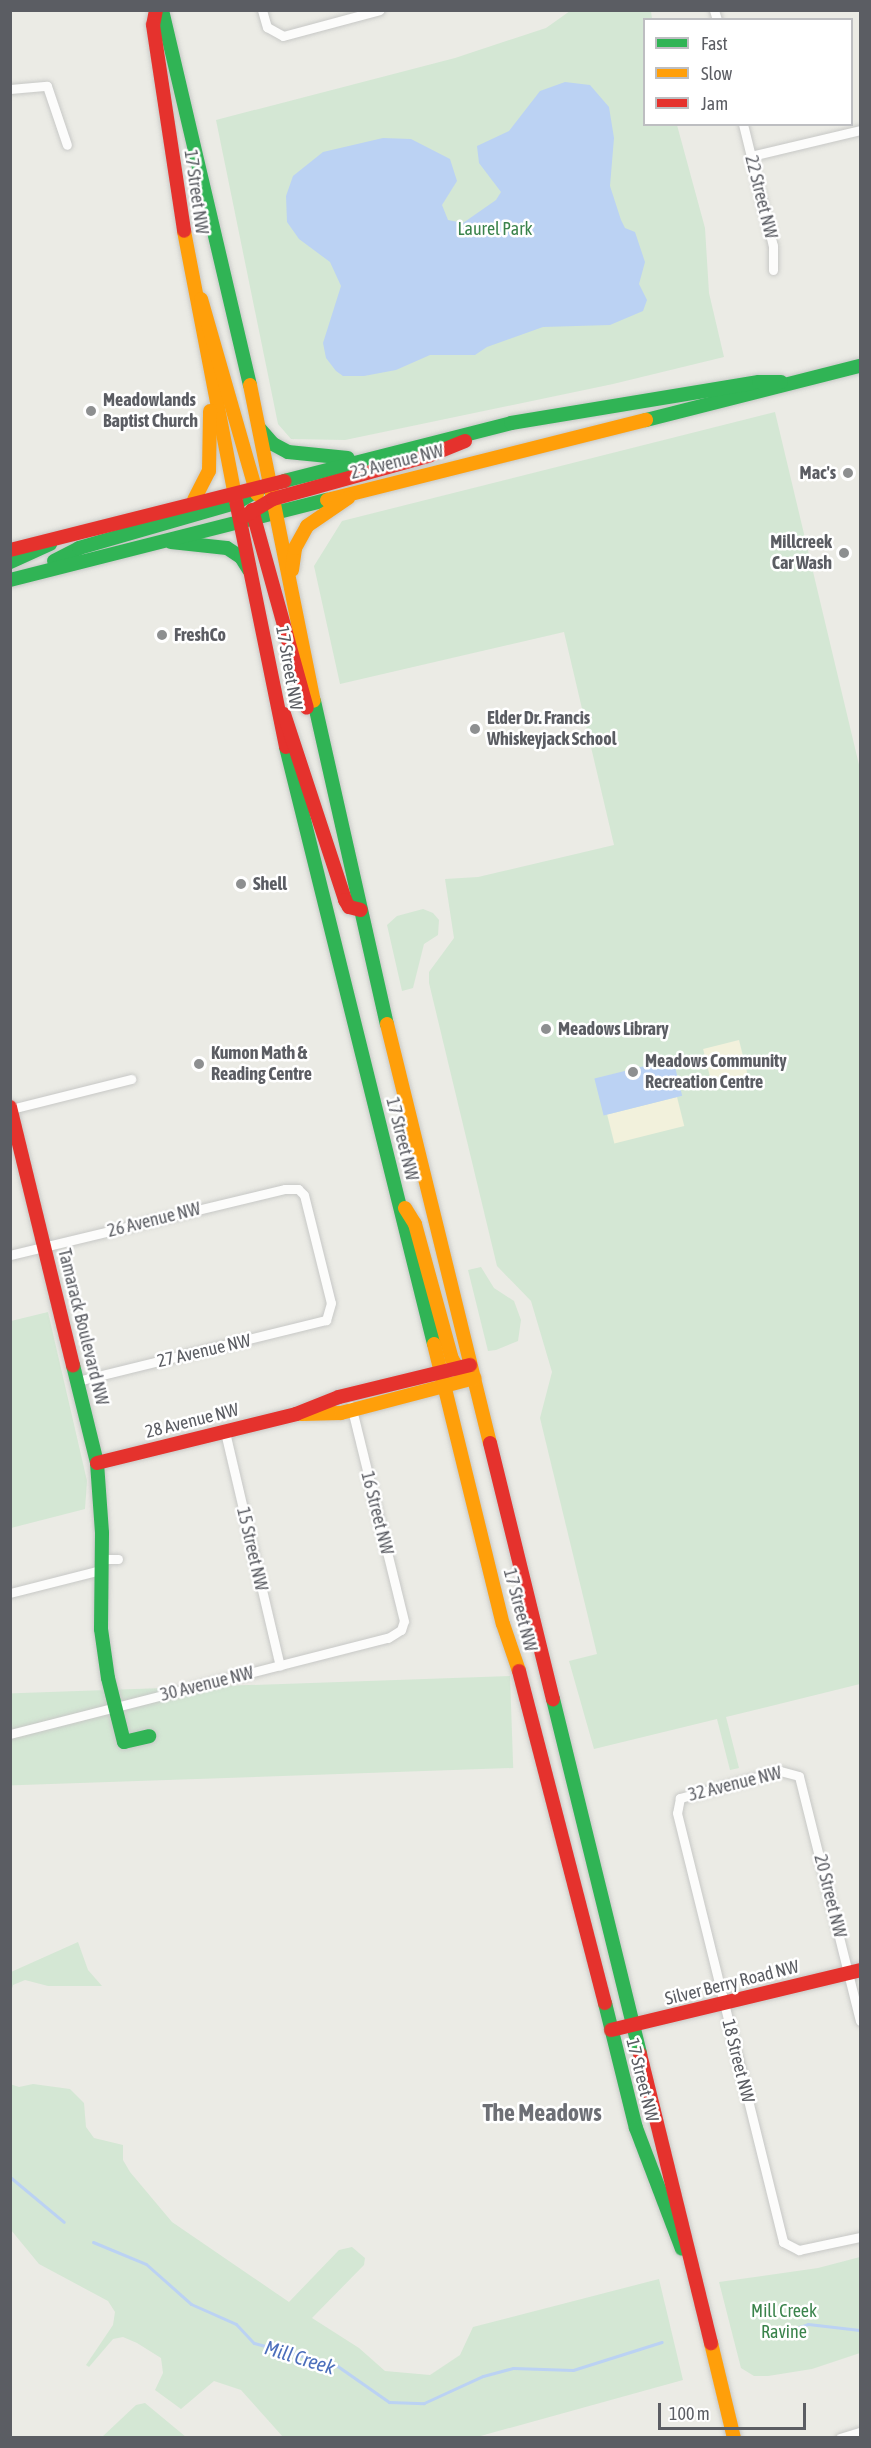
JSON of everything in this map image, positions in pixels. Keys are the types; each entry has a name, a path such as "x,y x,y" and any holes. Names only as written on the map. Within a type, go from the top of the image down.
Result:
{"main road":[{"name":"17 Street NW","path":"156,10 153,25 209,376 253,503 291,587 324,751 467,1370 734,2438"},
{"name":"17 Street NW","path":"162,10 270,482 253,503 253,580 275,693 503,1624 531,1705 611,2030 645,2156 677,2243 690,2258"},
{"path":"190,268 213,330 253,503 306,704 324,751"},
{"name":"23 Avenue NW","path":"10,550 194,500 253,503 370,488 861,366"},
{"path":"194,500 204,488 210,465 209,376"},
{"name":"23 Avenue NW","path":"270,482 511,423 759,382 793,383"},
{"path":"34,572 80,548 428,456 511,423"},
{"path":"258,426 273,444 288,452 362,459"},
{"path":"291,587 295,548 307,526 343,500 370,488"},
{"name":"23 Avenue NW","path":"10,580 156,541 253,503"},
{"path":"10,562 79,530"},
{"path":"156,541 227,548 245,562 253,580"},
{"path":"275,693 295,739 345,900 349,907 361,910"},
{"name":"Tamarack Boulevard NW","path":"11,1108 97,1463 102,1565 102,1639 115,1708 124,1742 149,1736"},
{"path":"399,1198 415,1224 467,1370"},
{"name":"28 Avenue NW","path":"97,1463 296,1414 348,1395 441,1372 467,1370"},
{"name":"28 Avenue NW","path":"296,1414 352,1410 445,1386 467,1370"},
{"name":"Silver Berry Road NW","path":"611,2030 854,1971"}],"street":[{"path":"262,10 271,32 283,36 380,10"},
{"path":"10,88 47,86 67,145"},
{"name":"22 Street NW","path":"744,126 772,246 774,270"},
{"path":"751,156 861,130"},
{"path":"11,1108 131,1079"},
{"name":"26 Avenue NW","path":"10,1255 285,1189 298,1190 306,1200 326,1281 332,1307 329,1317"},
{"name":"27 Avenue NW","path":"78,1381 318,1324 329,1317"},
{"name":"16 Street NW","path":"348,1395 404,1621 401,1630"},
{"name":"15 Street NW","path":"225,1432 280,1666"},
{"path":"10,1593 118,1559"},
{"name":"30 Avenue NW","path":"10,1734 388,1638 401,1630"},
{"name":"32 Avenue NW","path":"677,1801 688,1794 780,1771 794,1773"},
{"name":"20 Street NW","path":"794,1773 803,1785 854,1971 861,2021"},
{"name":"18 Street NW","path":"677,1801 677,1813 780,2232 790,2248 800,2250 861,2237"},
{"path":"840,2438 861,2432"}],"green space":[{"name":"Laurel Park","path":"570,11 651,11 652,18 643,18 643,126 677,126 705,228 709,293 724,357 613,384 345,440 291,439 278,424 216,120 455,58 546,28"},
{"path":"775,412 860,769 860,1684 726,1717 739,1768 730,1770 717,1719 594,1749 569,1661 597,1654 540,1418 552,1372 531,1301 497,1266 429,983 429,972 454,938 445,879 478,877 614,845 564,632 340,684 314,566 342,521"},
{"path":"423,909 433,913 439,920 438,935 424,944 413,988 402,991 387,925 397,916"},
{"path":"481,1267 494,1288 514,1301 521,1320 518,1341 496,1350 488,1351 468,1270"},
{"path":"48,1312 87,1481 85,1509 11,1528 11,1321"},
{"path":"510,1676 513,1768 10,1786 10,1693"},
{"path":"78,1942 88,1970 102,1986 48,1986 25,1980 13,1985 11,1992 11,1972"},
{"path":"10,2084 19,2087 33,2084 70,2089 84,2103 86,2127 94,2138 123,2145 123,2160 130,2172 172,2222 289,2302 339,2250 352,2247 365,2258 364,2265 312,2318 359,2348 385,2371 430,2375 460,2355 473,2327 659,2279 683,2380 477,2437 283,2437 241,2390 214,2381 181,2409 155,2390 163,2373 161,2358 137,2343 123,2337 113,2339 89,2367 86,2365 113,2325 115,2312 108,2301 39,2264 11,2230"},
{"name":"Mill Creek Ravine","path":"860,2257 860,2353 812,2369 768,2376 754,2376 741,2368 719,2282 818,2268"},
{"path":"145,2403 186,2437 102,2437 136,2405"}],"sand":[{"path":"739,1040 748,1075 712,1084 703,1049"},
{"path":"677,1097 684,1126 614,1144 607,1114"}],"water":[{"path":"565,82 590,85 609,107 614,138 610,186 621,220 625,228 635,232 645,262 639,284 647,300 643,311 610,325 543,327 487,347 475,355 430,355 396,370 364,376 343,376 336,371 326,358 323,343 341,286 330,262 299,239 287,222 286,196 293,176 323,152 383,138 411,139 450,159 457,181 442,205 448,220 463,223 496,200 501,192 479,163 477,146 509,131 540,91"},
{"path":"673,1059 682,1096 604,1115 594,1079"}],"waterway":[{"name":"Mill Creek","path":"10,2177 64,2222"},
{"name":"Mill Creek","path":"93,2242 146,2264 191,2304 236,2324 254,2343 336,2365 389,2402 424,2403 483,2376 513,2368 573,2370 662,2342"},
{"name":"Mill Creek","path":"768,2329 785,2332 808,2324 860,2330"}],"traffic: fast":[{"path":"162,10 250,385"},
{"path":"646,420 860,366"},
{"path":"284,481 511,423 759,382 781,382"},
{"path":"260,429 273,444 288,452 348,458"},
{"path":"54,561 79,548 238,502 263,487"},
{"path":"10,580 327,500"},
{"path":"171,542 227,548 241,557 249,570"},
{"path":"10,562 50,544"},
{"path":"314,701 387,1024"},
{"path":"286,747 434,1344"},
{"path":"73,1365 97,1463 102,1533 101,1629 108,1678 124,1742 149,1736"},
{"path":"553,1699 640,2054"},
{"path":"605,2003 636,2128 682,2249"}],"traffic: slow":[{"path":"184,231 236,501"},
{"path":"201,299 257,494"},
{"path":"250,385 314,701"},
{"path":"194,500 209,471 210,411"},
{"path":"327,500 646,420"},
{"path":"292,570 295,548 307,526 348,498"},
{"path":"387,1024 490,1443"},
{"path":"405,1208 415,1224 452,1359 461,1373"},
{"path":"434,1344 503,1624 519,1671"},
{"path":"301,1414 341,1413 474,1378"},
{"path":"711,2343 734,2438"}],"traffic: jam":[{"path":"156,10 153,25 184,231"},
{"path":"243,517 273,499 428,456 465,441"},
{"path":"10,550 284,481"},
{"path":"236,501 286,747"},
{"path":"252,510 307,708"},
{"path":"284,714 345,900 349,907 361,910"},
{"path":"10,1107 73,1365"},
{"path":"97,1463 296,1414 339,1397 470,1365"},
{"path":"490,1443 553,1699"},
{"path":"519,1671 605,2003"},
{"path":"611,2030 860,1970"},
{"path":"640,2054 711,2343"}],"place":[{"name":"Meadowlands Baptist Church","path":"91,411"},
{"name":"Mac's","path":"848,473"},
{"name":"Millcreek Car Wash","path":"844,553"},
{"name":"FreshCo","path":"162,635"},
{"name":"Elder Dr. Francis Whiskeyjack School","path":"475,729"},
{"name":"Shell","path":"241,884"},
{"name":"Meadows Library","path":"546,1029"},
{"name":"Kumon Math & Reading Centre","path":"199,1064"},
{"name":"Meadows Community Recreation Centre","path":"633,1072"}],"district":[{"name":"The Meadows","path":"542,2113"}]}
